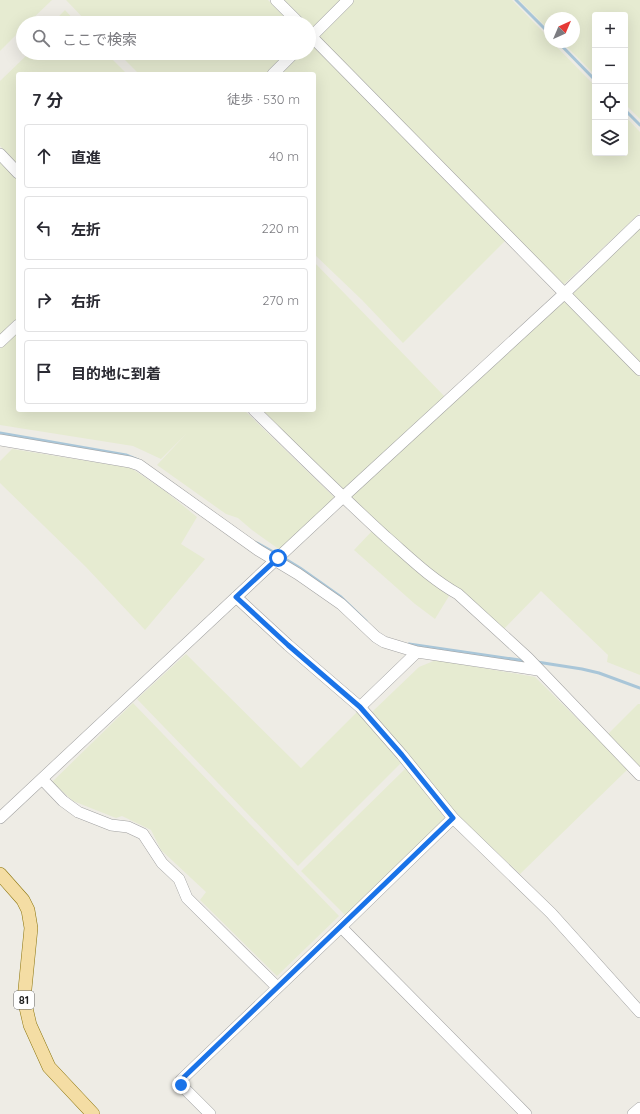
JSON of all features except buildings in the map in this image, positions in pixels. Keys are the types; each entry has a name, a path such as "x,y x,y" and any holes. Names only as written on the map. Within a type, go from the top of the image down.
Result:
{"main road":[{"name":"81","path":"0,874 23,900 28,910 31,928 24,999 30,1025 49,1067 93,1114"}],"street":[{"path":"276,0 292,16"},
{"path":"316,30 348,0"},
{"path":"316,42 640,370"},
{"path":"275,72 287,60"},
{"path":"0,154 16,171"},
{"path":"0,818 342,498 565,293 640,221"},
{"path":"0,342 16,326"},
{"path":"256,412 342,498 411,559 446,587 458,594 534,664 640,775"},
{"path":"0,440 130,462 139,465 258,550 279,558 298,574 341,604 384,642 417,652 534,664"},
{"path":"236,597 288,645 360,707 402,755 453,818 551,913 640,1012"},
{"path":"360,707 417,652"},
{"path":"42,779 63,801 78,812 111,825 128,827 143,834 162,863 179,879 187,898 277,987"},
{"path":"210,1114 181,1085 181,1080 453,818"},
{"path":"340,927 526,1114"},
{"path":"633,1114 640,1108"}],"green space":[{"path":"0,0 52,0 35,16 16,16 16,35 0,51"},
{"path":"66,0 268,0 284,16 81,16"},
{"path":"276,0 341,0 316,24 316,16 298,16 286,4"},
{"path":"350,0 512,0 544,33 544,48 558,48 592,83 592,156 628,156 628,119 640,132 640,213 560,288 316,40 316,32"},
{"path":"519,0 640,0 640,119 628,107 628,12 592,12 592,72 568,48 580,48 580,12 544,12 544,25"},
{"path":"65,10 71,16 59,16"},
{"path":"316,48 506,240 403,343 362,300 316,256 316,72 275,72 287,60 316,60"},
{"path":"22,60 113,60 125,72 16,72 16,162 0,146 0,81"},
{"path":"125,60 280,60 268,72 137,72"},
{"path":"0,162 16,178 16,320 0,335"},
{"path":"640,224 640,363 571,293"},
{"path":"316,264 448,400 342,498 256,412 316,412"},
{"path":"565,300 640,377 640,675 607,662 608,655 541,591 500,633 428,573 350,496"},
{"path":"16,333 16,412 246,412 335,498 280,550 238,518 226,514 157,465 187,433 161,459 133,446 0,425 0,349"},
{"path":"12,449 131,468 165,491 197,517 181,544 205,559 145,630 86,567 0,483 0,461"},
{"path":"372,531 449,596 435,619 415,604 354,550"},
{"path":"186,654 301,768 357,712 401,763 298,866 137,699"},
{"path":"436,660 535,677 628,769 520,874 459,817 372,712 419,667"},
{"path":"133,703 339,916 277,976 200,900 206,892 161,850 151,830 122,816 116,818 73,801 52,782"},
{"path":"638,704 640,704 640,769 607,735"},
{"path":"406,768 445,818 346,916 301,871"}],"waterway":[{"path":"516,0 544,28"},
{"path":"564,48 592,77"},
{"path":"628,113 640,125"},
{"path":"0,433 126,455 138,460"},
{"path":"257,543 277,554"},
{"path":"282,557 341,597 366,621"},
{"path":"409,644 526,661"},
{"path":"537,662 599,673 640,688"}],"route":[{"path":"181,1085 181,1080 453,818 402,755 360,707 288,645 236,597 278,558"}]}
